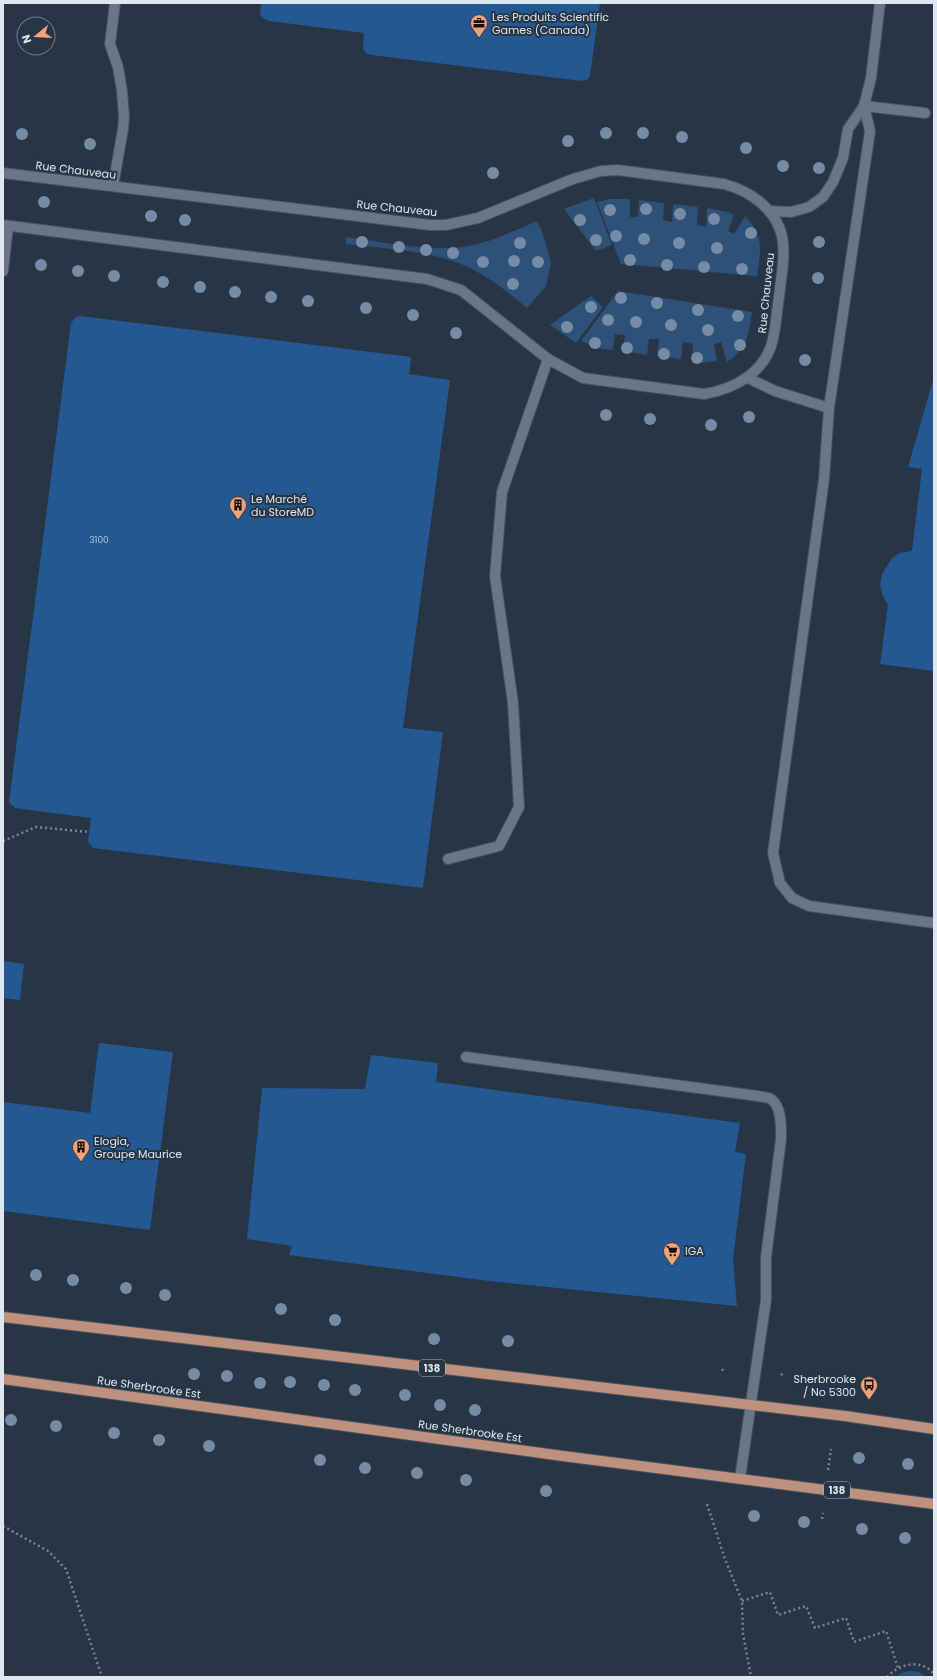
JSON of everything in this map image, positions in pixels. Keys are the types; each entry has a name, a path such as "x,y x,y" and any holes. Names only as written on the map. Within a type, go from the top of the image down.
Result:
{"main road":[{"name":"138","path":"3,1317 845,1416 934,1429"},
{"name":"Rue Sherbrooke Est","path":"3,1379 563,1456 934,1504"}],"street":[{"path":"113,186 124,129 121,83 118,67 110,44 115,3"},
{"path":"770,211 791,212 803,210 823,197 833,182 843,158 848,128 864,106 871,78 880,3"},
{"path":"864,106 925,113"},
{"path":"864,106 870,131 829,408 824,479 773,853 780,883 792,898 809,906 934,924"},
{"name":"Rue Chauveau","path":"3,173 430,225 446,225 478,218 586,174 618,170 724,184 736,187 750,194 770,211 782,236 783,250 773,340 767,355 760,367 748,378 733,387 704,394 583,378 548,360 461,290 427,279 6,226"},
{"path":"3,271 6,226"},
{"path":"448,859 499,846 519,807 513,703 495,576 502,492 548,360"},
{"path":"748,378 775,391 829,408"},
{"path":"466,1057 750,1095 770,1099 778,1108 781,1124 781,1139 766,1257 766,1300 740,1478"}],"path":[{"path":"3,841 36,827 89,832"},
{"path":"828,1471 831,1449"},
{"path":"707,1504 725,1559 742,1601 743,1634 751,1677"},
{"path":"822,1519 823,1513"},
{"path":"3,1526 48,1551 66,1569 102,1677"},
{"path":"742,1601 770,1592 778,1615 806,1606 815,1628 846,1618 854,1642 886,1631 898,1668"},
{"path":"887,1677 893,1670 913,1664 923,1666 934,1674"}],"shaded area":[{"path":"594,198 612,245 596,251 564,209"},
{"path":"609,199 630,199 630,217 638,217 639,200 664,203 663,220 672,222 673,204 698,207 697,225 706,227 707,208 728,212 734,215 728,231 734,234 745,216 755,230 760,244 757,276 621,264 597,202"},
{"path":"537,221 542,231 551,262 546,286 527,308 487,277 457,263 410,251 346,244 346,237 427,248 459,247 474,245 490,240"},
{"path":"618,291 752,312 746,340 739,352 727,362 721,342 714,344 717,361 700,363 692,362 693,344 683,342 681,359 657,356 659,339 649,339 647,355 623,351 625,335 615,334 613,350 601,349 581,341"},
{"path":"591,296 603,307 576,343 550,325"},
{"path":"904,1672 919,1672 927,1677 895,1677"}],"building":[{"name":"Les Produits Scientific Games (Canada)","path":"261,3 600,3 590,76 587,80 582,81 372,55 366,53 363,49 364,33 269,21 260,15"},
{"name":"Le Marché du StoreMD","path":"80,316 411,357 409,374 450,380 403,728 443,732 423,888 93,848 88,842 91,818 15,808 9,802 71,323 76,317"},
{"path":"934,377 934,671 880,664 888,605 883,596 880,585 882,574 892,558 900,553 912,551 922,469 908,467"},
{"path":"3,961 24,964 20,1000 3,998"},
{"name":"Elogia, Groupe Maurice","path":"99,1043 173,1052 150,1230 3,1211 3,1102 90,1113"},
{"path":"371,1055 438,1063 436,1082 740,1123 735,1152 746,1154 733,1259 737,1306 489,1281 289,1255 292,1246 247,1239 262,1088 365,1089"}],"place":[{"name":"Les Produits Scientific Games (Canada)","path":"479,38"},
{"name":"Le Marché du StoreMD","path":"238,520"},
{"name":"Elogia, Groupe Maurice","path":"81,1162"},
{"name":"IGA","path":"672,1266"},
{"name":"Sherbrooke / No 5300","path":"869,1400"}]}
